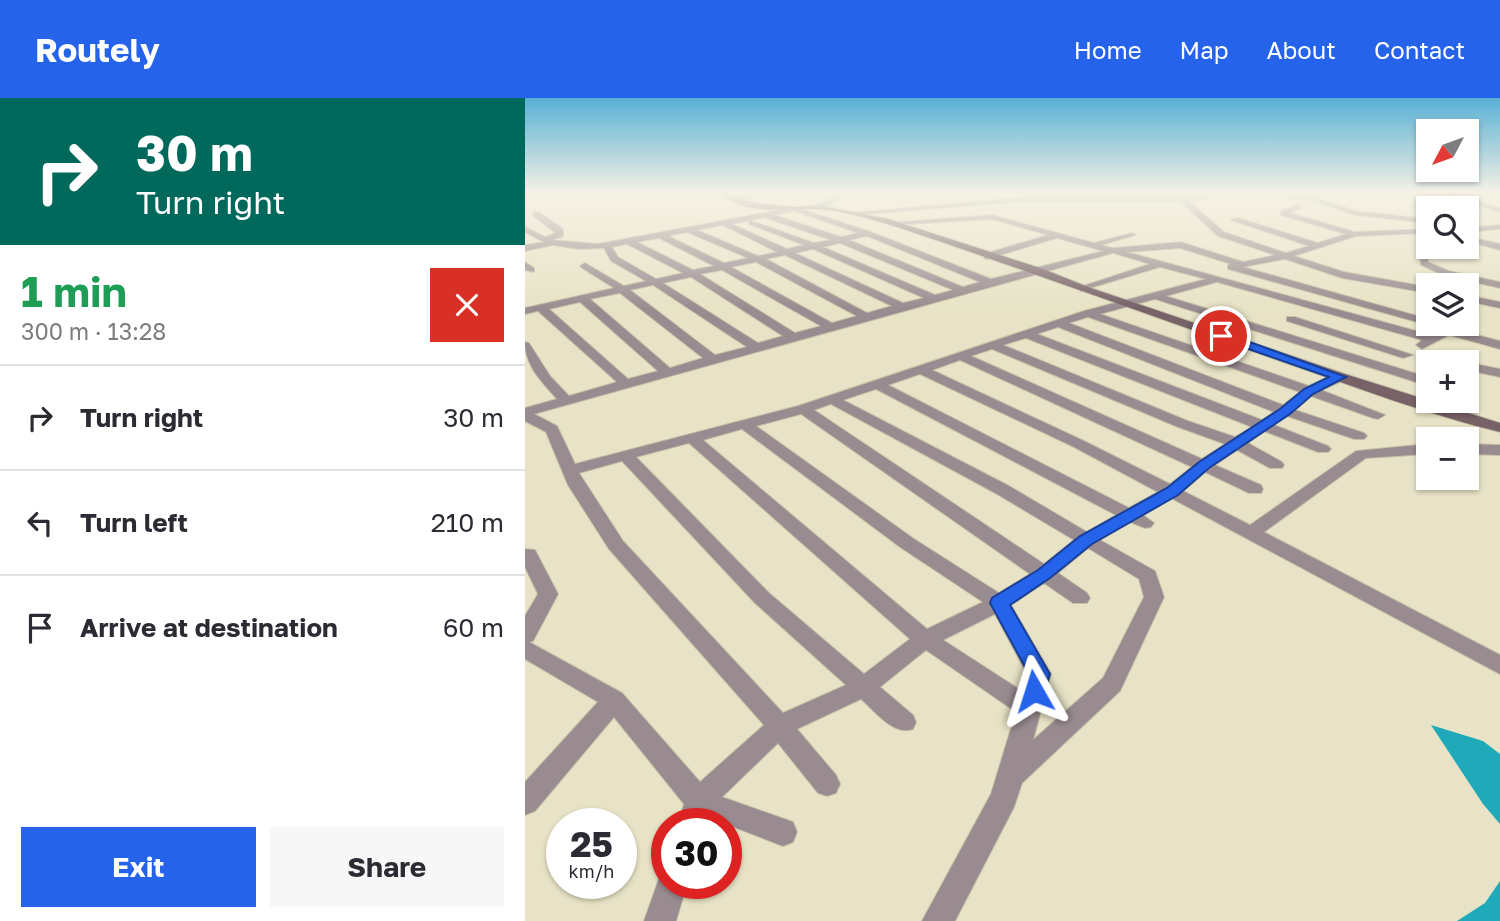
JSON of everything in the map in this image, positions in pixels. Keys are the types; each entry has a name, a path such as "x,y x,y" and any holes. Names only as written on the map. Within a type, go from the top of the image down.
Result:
{"street":[{"path":"529,231 565,257"},
{"path":"525,248 547,242 560,231"},
{"path":"547,242 570,248 607,246 681,231"},
{"path":"692,231 758,259 869,318"},
{"path":"741,231 904,308"},
{"path":"776,231 936,299"},
{"path":"815,231 965,291"},
{"path":"860,231 991,283"},
{"path":"525,311 876,231"},
{"path":"916,231 1038,271 1340,377 1500,428"},
{"path":"1041,231 1431,339"},
{"path":"1218,231 1342,275 1416,288"},
{"path":"1272,231 1319,246"},
{"path":"1346,231 1355,234"},
{"path":"1416,231 1355,234 1285,256 1231,267 1416,318"},
{"path":"660,235 724,267 832,328"},
{"path":"1091,244 1132,235"},
{"path":"987,256 1055,236"},
{"path":"1479,239 1500,247"},
{"path":"630,242 693,274 794,338"},
{"path":"525,413 1115,250 1181,245 1240,264"},
{"path":"607,246 614,259 655,282 757,348"},
{"path":"1423,259 1424,263 1446,273 1500,285"},
{"path":"1084,289 1159,264"},
{"path":"585,265 622,289 713,360"},
{"path":"570,470 803,409 1088,313 1219,279 1253,274"},
{"path":"1154,295 1416,378"},
{"path":"1244,344 1335,297"},
{"path":"582,298 668,373"},
{"path":"1479,301 1500,305"},
{"path":"540,307 586,345 626,384"},
{"path":"1088,313 1378,415"},
{"path":"1291,320 1407,355"},
{"path":"1058,323 1285,411 1359,436"},
{"path":"1026,334 1323,449"},
{"path":"1360,383 1435,336"},
{"path":"1475,336 1500,345"},
{"path":"992,345 1183,424 1237,443 1276,465"},
{"path":"525,346 545,378 566,401"},
{"path":"960,356 1255,489"},
{"path":"920,369 1172,491 1500,665"},
{"path":"1479,369 1500,373"},
{"path":"699,808 779,726 864,687 925,639 999,603 1044,574 1086,540 1138,519 1204,465 1285,411 1309,391 1340,377"},
{"path":"877,384 1138,519"},
{"path":"831,399 1003,490 1148,576 1154,597 1112,684 1010,777"},
{"path":"803,409 1080,598"},
{"path":"525,413 552,429 576,485 616,545 779,726 827,784"},
{"path":"744,424 907,543 999,603 1039,674 1004,798 938,921"},
{"path":"691,438 925,639 1029,708"},
{"path":"1479,449 1500,450"},
{"path":"1251,533 1362,454 1416,450"},
{"path":"624,454 762,598 904,722"},
{"path":"525,635 548,594 528,554"},
{"path":"525,649 614,699 692,808"},
{"path":"525,802 614,699"},
{"path":"742,823 783,832"},
{"path":"660,921 667,899"}],"water":[{"path":"1431,725 1483,741 1500,754 1500,824 1483,804"},
{"path":"1500,881 1500,921 1457,921 1485,903"}],"route":[{"path":"1034,691 1039,674 999,603 1044,574 1086,540 1172,491 1204,465 1285,411 1309,391 1340,377 1221,336"}]}
